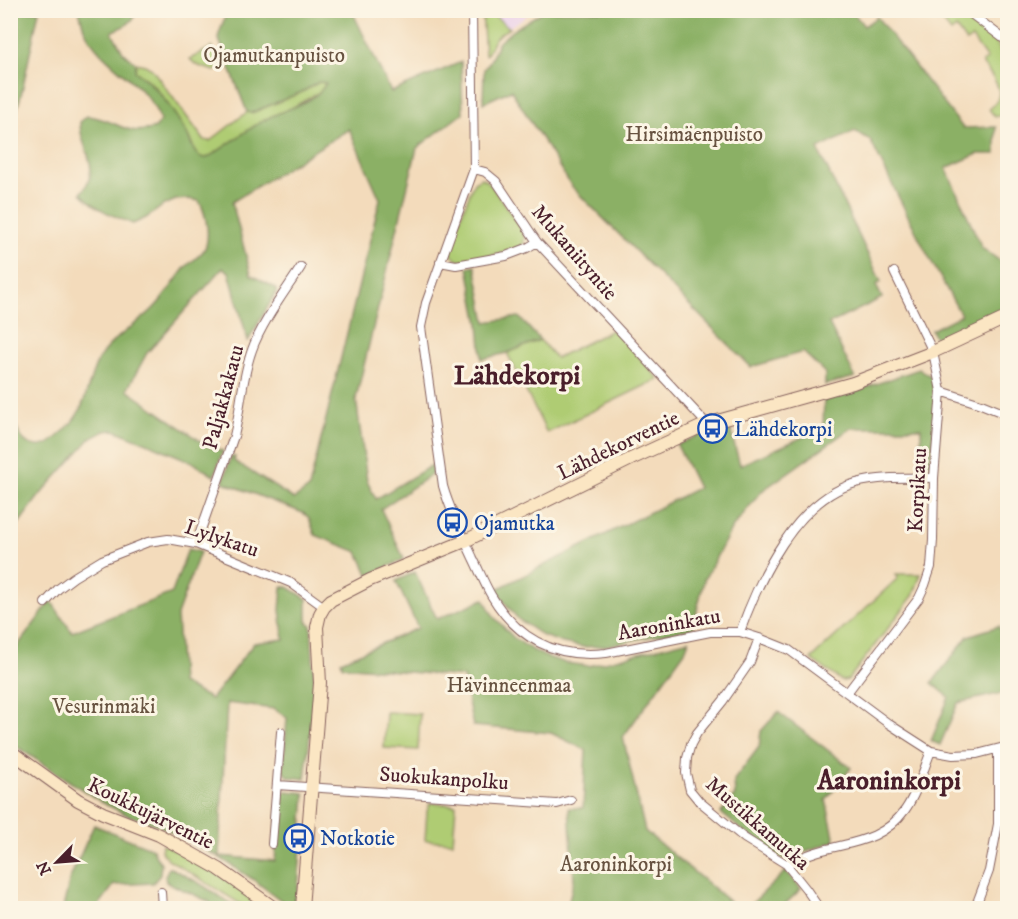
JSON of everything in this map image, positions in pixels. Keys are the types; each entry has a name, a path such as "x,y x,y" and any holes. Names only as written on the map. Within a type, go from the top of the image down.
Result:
{"street":[{"path":"465,541 443,486 421,327 426,303 474,169 472,10"},
{"path":"966,10 1008,42"},
{"name":"Mukaniityntie","path":"474,169 485,172 496,182 537,242 707,424"},
{"path":"440,262 456,265 507,256 537,242"},
{"name":"Paljakkakatu","path":"196,544 234,436 252,350 262,329 301,267"},
{"name":"Korpikatu","path":"847,693 919,598 931,567 934,478 941,391 933,352 894,272"},
{"name":"Lähdekorventie","path":"324,607 340,594 465,541 707,424 853,384 933,352 1008,317"},
{"path":"941,391 981,404 1008,416"},
{"path":"740,632 750,602 765,572 787,538 808,512 830,495 854,484 882,478 934,478"},
{"name":"Lylykatu","path":"45,603 58,589 88,567 148,542 168,539 196,544 291,583 324,607"},
{"name":"Aaroninkatu","path":"465,541 491,595 501,610 526,635 552,649 591,655 710,632 740,632 789,650 889,724 931,751 953,755 977,754 1008,746"},
{"path":"302,909 320,683 317,627 324,607"},
{"name":"Mustikkamutka","path":"759,638 750,662 691,744 686,773 690,790 699,801 744,838 786,864 806,888 819,909"},
{"path":"272,844 281,732"},
{"path":"975,909 988,871 998,824 998,749"},
{"name":"Koukkujärventie","path":"10,751 78,800 103,813 159,835 219,869 274,909"},
{"path":"786,864 815,852 867,839 889,828 905,809 920,781 931,751"},
{"name":"Suokukanpolku","path":"277,785 557,804 571,800"},
{"path":"161,892 162,909"}],"shaded area":[{"path":"482,11 533,11 498,35 485,55"}],"green space":[{"name":"Hirsimäenpuisto","path":"851,10 864,26 877,17 963,128 996,127 996,154 978,154 946,168 982,248 1007,266 1007,309 942,340 935,337 931,330 961,315 924,248 870,140 855,131 818,149 881,282 876,285 882,298 829,324 855,377 825,385 825,373 803,352 751,367 572,187 511,90 483,103 484,69 499,42 543,11"},
{"path":"10,11 39,11 11,132"},
{"name":"Ojamutkanpuisto","path":"79,11 134,11 134,18 128,24 112,32 123,52 136,63 135,71 164,98 186,132 194,151 204,158 266,119 307,101 315,96 326,83 319,82 302,92 251,113 247,112 218,37 227,11 352,11 391,92 461,62 463,113 417,148 356,398 367,481 376,499 432,465 432,474 381,509 404,559 369,576 358,552 315,535 309,518 303,513 223,482 231,456 235,457 234,461 294,499 309,488 380,199 349,129 232,202 251,275 276,288 277,291 248,341 229,272 223,268 147,353 127,390 208,446 223,451 214,476 192,462 147,443 114,430 105,431 90,439 40,495 11,534 10,406 18,431 30,444 45,445 61,434 80,410 96,365 104,351 157,304 184,269 204,250 207,239 206,218 199,201 176,200 133,224 99,208 81,193 88,183 91,165 83,141 80,122 87,116 136,131 156,128 160,120 154,106 145,95 92,42 84,29"},
{"path":"482,11 488,11 510,28 496,38 485,55"},
{"path":"934,11 960,11 992,35 996,41 1004,66 1002,115 995,117 989,109 998,98 999,92 995,80 982,63 987,59 972,38 966,42 956,28 951,32"},
{"path":"212,47 220,65 215,71 198,66 190,59"},
{"path":"136,63 152,69 204,140 210,141 247,112 252,113 302,92 319,82 326,83 321,91 207,158 201,158 196,154 191,141 157,89 135,71"},
{"path":"481,178 491,185 521,228 524,242 518,249 459,261 452,255 450,245 474,182"},
{"path":"475,265 486,322 519,317 540,340 507,353 482,359 479,324 468,267"},
{"path":"614,329 659,379 547,433 507,353 540,340 556,358"},
{"path":"919,369 932,377 936,405 928,469 921,473 921,428 851,428 762,491 732,528 704,580 693,628 604,646 583,647 543,636 518,619 495,590 698,488 677,445 717,427 729,425 740,465 823,428 824,400"},
{"name":"Vesurinmäki","path":"188,549 200,552 177,615 181,683 211,699 254,643 284,639 280,610 282,587 288,587 307,599 307,621 311,625 315,690 305,779 289,777 283,771 287,718 274,709 227,703 219,856 275,861 280,796 287,791 305,793 297,902 286,904 219,857 158,825 127,815 101,802 11,743 10,656 51,601 72,632 172,593"},
{"name":"Hävinneenmaa","path":"415,572 437,619 484,599 494,617 513,637 544,656 566,663 589,666 689,640 685,651 623,737 645,831 737,908 567,908 574,880 569,808 583,808 586,750 551,733 473,726 463,677 343,666 341,661 418,628 396,581"},
{"path":"895,574 921,574 913,596 848,680 842,681 811,659 898,578"},
{"path":"999,626 1007,651 1007,692 958,703 940,745 931,741 949,697 932,683 968,636"},
{"path":"386,712 420,714 418,750 384,748"},
{"path":"778,712 851,768 826,800 835,841 784,859 721,813 735,795 734,780 759,747 761,731"},
{"path":"430,803 456,805 453,842 425,840 427,811"},
{"path":"94,825 153,849 161,863 160,875 153,883 114,885 99,908 63,908 70,878"},
{"path":"162,845 168,846 223,877 266,908 247,908 168,859 161,851"},
{"path":"169,867 238,908 210,908 210,902 166,882 165,876"},
{"path":"786,871 801,889 781,908 747,908"}],"place":[{"name":"Lähdekorpi","path":"713,429"},
{"name":"Ojamutka","path":"453,523"},
{"name":"Notkotie","path":"299,838"}],"district":[{"name":"Lähdekorpi","path":"517,375"},
{"name":"Aaroninkorpi","path":"889,780"}]}
